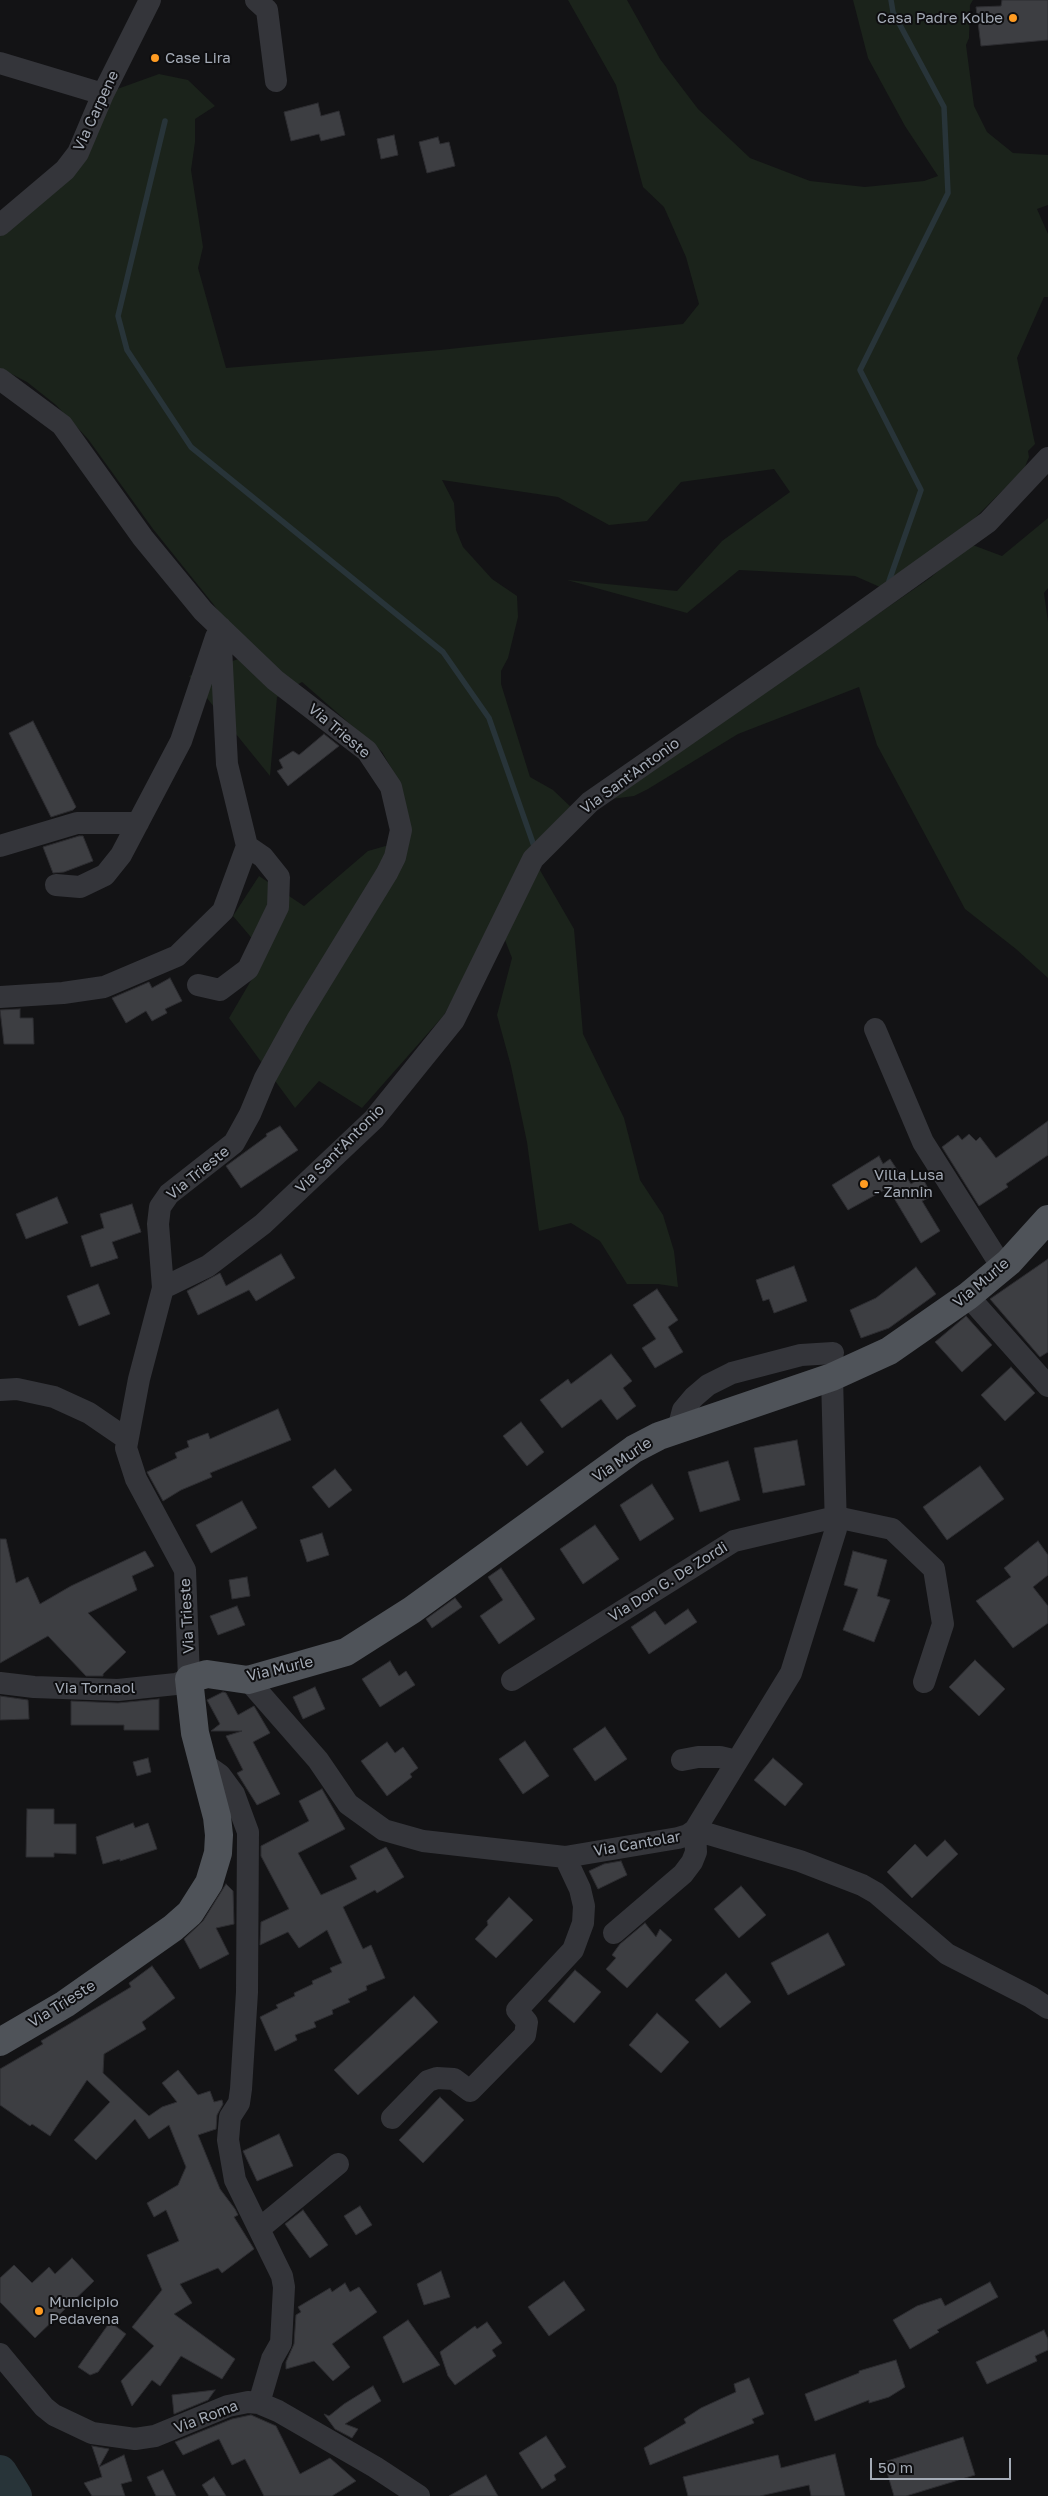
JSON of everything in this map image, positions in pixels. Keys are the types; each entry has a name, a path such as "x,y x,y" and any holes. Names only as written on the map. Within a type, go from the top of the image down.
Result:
{"main road":[{"name":"Via Murle","path":"189,1679 207,1674 248,1680 346,1652 412,1610 634,1449 659,1436 833,1365 889,1351 968,1296 1002,1268 1048,1219"},
{"name":"Via Trieste","path":"0,2042 65,2004 173,1928 201,1898 215,1867 219,1835 195,1733 190,1702 189,1679"}],"street":[{"name":"Via Carpene","path":"0,225 65,170 87,135 103,94 150,0"},
{"path":"256,0 267,10 276,81"},
{"path":"0,63 103,94"},
{"name":"Via Trieste","path":"0,379 62,425 143,538 203,611 275,680 366,751 391,787 401,830 395,858 387,873 297,1020 265,1078 250,1114 234,1143 163,1200 160,1207 158,1224 163,1288 139,1379 127,1439 126,1456 136,1479 185,1570 189,1679"},
{"name":"Via Sant'Antonio","path":"163,1288 208,1266 263,1224 374,1118 454,1020 534,858 590,802 824,640 988,522 1048,458"},
{"path":"56,885 80,887 105,875 121,855 181,741 220,627"},
{"path":"0,997 63,993 104,987 177,956 223,911 247,846 228,764 220,627"},
{"path":"0,846 77,823 138,823"},
{"path":"198,985 220,990 248,969 278,907 279,877 263,857 247,846"},
{"path":"875,1029 923,1142 1002,1268"},
{"path":"968,1296 1048,1386"},
{"path":"614,1933 684,1874 692,1862 696,1852 695,1830 791,1673 836,1529 833,1365 801,1355 724,1377 708,1385 694,1397 683,1410 678,1429"},
{"path":"0,1390 17,1389 54,1397 89,1413 127,1439"},
{"name":"Via Don G. De Zordi","path":"512,1680 734,1541 836,1517 892,1529 934,1569 943,1624 924,1682"},
{"name":"Via Tornaol","path":"0,1683 34,1687 118,1690 176,1684 189,1679"},
{"name":"Via Cantolar","path":"248,1680 318,1760 348,1804 384,1830 423,1841 565,1857 678,1838 688,1835 695,1830 800,1861 862,1885 876,1893 948,1954 1031,1997 1048,2008"},
{"path":"682,1760 706,1757 737,1761"},
{"path":"203,1763 220,1775 234,1794 248,1832 247,1992 242,2080 239,2103 230,2116 228,2140 235,2180 282,2276 284,2308 280,2343 272,2359 259,2403"},
{"path":"392,2118 428,2082 437,2078 454,2079 470,2091 525,2035 527,2022 517,2010 573,1950 580,1935 584,1906 580,1889 565,1857"},
{"path":"259,2229 338,2164"},
{"name":"Via Roma","path":"0,2354 44,2407 54,2415 92,2432 118,2438 135,2439 155,2436 228,2406 248,2402 259,2403 278,2411 374,2467 419,2496"}],"shaded area":[{"path":"568,0 627,0 660,59 698,109 750,158 810,181 865,187 924,181 938,176 905,126 868,58 853,0 973,0 970,5 969,38 966,45 974,106 987,132 1013,153 1048,155 1048,205 1037,209 1048,234 1048,297 1044,297 1017,358 1035,444 1028,451 1029,457 1024,469 968,525 880,587 855,576 739,570 687,613 567,580 677,591 722,541 790,492 774,469 681,482 647,521 609,525 558,497 442,480 454,503 456,530 463,547 492,579 517,596 518,617 508,658 501,671 501,684 530,777 553,790 573,809 491,928 444,1015 362,1108 319,1081 295,1108 229,1018 266,955 233,916 259,876 304,906 368,851 403,841 400,783 382,752 302,682 277,697 270,776 189,676 247,656 214,605 153,529 88,439 56,405 27,382 0,368 0,231 69,171 109,92 159,74 188,80 215,106 195,119 195,142 191,170 203,247 198,268 226,368 440,350 683,324 699,304 686,257 664,207 643,187 616,85"},
{"path":"1048,518 1048,588 1044,593 1048,622 1048,978 1016,949 965,909 877,745 859,687 738,734 648,789 634,796 611,799 930,578 970,544 1002,556"},
{"path":"537,865 574,929 583,1034 624,1118 640,1180 663,1215 674,1251 678,1287 658,1284 627,1284 600,1241 571,1223 539,1231 527,1142 511,1066 497,1015 512,958 503,935"}],"building":[{"name":"Casa Padre Kolbe","path":"1002,0 1048,0 1048,40 981,46 976,7 1001,6"},
{"path":"318,103 321,116 339,111 345,135 321,141 319,134 291,141 284,112"},
{"path":"394,135 398,155 381,159 377,139"},
{"path":"438,137 440,144 449,142 455,166 427,173 419,142"},
{"path":"33,721 76,807 73,810 51,817 9,733"},
{"path":"324,734 339,746 288,786 277,771 283,768 279,760 293,751 299,755"},
{"path":"83,836 93,861 64,872 53,873 43,847"},
{"path":"170,978 182,1001 165,1009 167,1013 152,1021 146,1011 126,1023 112,998 149,982 152,988"},
{"path":"20,1009 20,1018 33,1018 34,1044 4,1044 0,1010"},
{"path":"1048,1121 1048,1155 1006,1184 1008,1187 979,1206 942,1147 958,1135 962,1140 969,1134 976,1141 980,1137 996,1158"},
{"path":"280,1126 298,1150 241,1188 226,1166 267,1136 266,1134"},
{"path":"879,1156 883,1164 890,1159 900,1174 903,1172 911,1184 922,1177 932,1196 922,1201 940,1231 921,1243 888,1188 848,1210 832,1185"},
{"path":"57,1197 68,1223 26,1239 16,1214"},
{"path":"132,1204 141,1232 112,1242 118,1258 91,1267 81,1236 104,1228 100,1214"},
{"path":"281,1254 295,1278 256,1301 249,1290 198,1315 187,1291 220,1273 226,1286"},
{"path":"1048,1259 1048,1352 1040,1357 990,1299"},
{"path":"794,1266 807,1301 774,1313 769,1299 763,1301 756,1280"},
{"path":"916,1267 936,1294 889,1328 861,1338 850,1310 876,1298"},
{"path":"98,1284 110,1314 79,1326 67,1296"},
{"path":"657,1289 678,1320 668,1327 683,1352 655,1368 642,1348 656,1339 633,1305"},
{"path":"966,1316 992,1345 962,1372 935,1342"},
{"path":"611,1354 632,1381 623,1388 636,1406 617,1420 601,1399 562,1428 540,1400 568,1379 571,1384"},
{"path":"1011,1367 1035,1393 1005,1421 981,1395"},
{"path":"278,1409 291,1440 210,1473 212,1477 181,1490 163,1501 147,1472 177,1458 175,1453 189,1447 187,1441 208,1433 210,1439"},
{"path":"521,1422 544,1452 527,1466 503,1436"},
{"path":"797,1440 805,1485 763,1493 754,1448"},
{"path":"728,1461 740,1500 700,1512 688,1472"},
{"path":"980,1466 1004,1499 947,1540 923,1507"},
{"path":"335,1469 352,1490 329,1508 312,1487"},
{"path":"652,1484 674,1519 640,1541 620,1505"},
{"path":"242,1501 257,1528 211,1553 196,1525"},
{"path":"595,1525 619,1559 583,1584 560,1549"},
{"path":"322,1533 329,1555 307,1562 300,1540"},
{"path":"0,1539 6,1539 16,1583 28,1577 40,1604 71,1586 145,1551 154,1566 132,1576 137,1590 88,1613 126,1652 103,1676 86,1676 48,1636 0,1663"},
{"path":"1038,1541 1048,1555 1048,1575 1033,1587 1048,1606 1048,1623 1013,1648 976,1601 1011,1577 1004,1568"},
{"path":"853,1551 887,1560 877,1596 890,1600 874,1642 843,1630 858,1589 844,1585"},
{"path":"501,1568 535,1619 499,1644 480,1616 503,1600 488,1577"},
{"path":"247,1577 250,1596 232,1599 229,1580"},
{"path":"455,1598 462,1607 432,1628 426,1619"},
{"path":"237,1606 245,1625 218,1635 210,1616"},
{"path":"688,1609 697,1622 649,1654 631,1627 655,1611 665,1625"},
{"path":"975,1660 1005,1689 979,1716 949,1687"},
{"path":"390,1661 399,1676 406,1671 415,1685 380,1707 362,1679"},
{"path":"315,1687 325,1709 303,1719 293,1697"},
{"path":"223,1692 226,1693 238,1715 254,1706 270,1733 253,1742 280,1794 257,1805 237,1773 243,1770 226,1736 242,1731 211,1731 220,1724 207,1700"},
{"path":"0,1696 28,1700 29,1719 0,1720"},
{"path":"159,1699 159,1730 124,1730 124,1725 71,1725 71,1701 118,1703"},
{"path":"605,1727 627,1759 595,1781 573,1749"},
{"path":"525,1741 549,1776 523,1794 499,1759"},
{"path":"387,1742 395,1753 403,1747 418,1768 410,1774 412,1777 387,1796 361,1761"},
{"path":"148,1758 151,1772 137,1776 133,1762"},
{"path":"773,1758 803,1784 785,1806 754,1780"},
{"path":"322,1789 345,1829 298,1853 321,1895 357,1879 350,1866 386,1847 404,1877 377,1893 375,1890 343,1907 363,1949 371,1945 385,1978 366,1986 367,1990 348,1999 350,2002 332,2010 333,2014 314,2022 316,2027 295,2035 297,2040 275,2051 260,2017 278,2008 276,2005 295,1996 294,1993 313,1984 312,1981 332,1972 330,1968 342,1963 327,1930 299,1948 288,1932 260,1945 261,1922 289,1909 261,1856 261,1846 309,1821 299,1801"},
{"path":"27,1809 54,1809 54,1824 76,1824 76,1854 54,1853 54,1857 26,1857"},
{"path":"133,1823 135,1828 148,1823 157,1849 120,1861 120,1859 103,1864 96,1837"},
{"path":"945,1840 958,1854 912,1898 887,1872 915,1844 927,1857"},
{"path":"621,1861 627,1875 598,1889 589,1871 604,1864"},
{"path":"226,1884 233,1891 234,1924 216,1928 229,1954 200,1969 184,1939 203,1921"},
{"path":"741,1886 766,1915 739,1938 714,1909"},
{"path":"509,1897 533,1920 496,1958 475,1939 488,1925 487,1921"},
{"path":"645,1923 656,1937 660,1929 672,1940 627,1988 606,1969 616,1958 612,1955 620,1944"},
{"path":"828,1933 845,1965 788,1995 771,1963"},
{"path":"152,1966 175,1998 142,2022 146,2029 104,2054 103,2073 149,2116 162,2107 177,2102 162,2083 178,2070 198,2095 210,2091 214,2102 222,2100 223,2104 217,2115 216,2129 198,2135 220,2189 235,2209 238,2215 234,2217 254,2249 222,2273 218,2268 180,2284 192,2303 174,2314 235,2359 222,2379 181,2356 160,2386 152,2380 132,2406 121,2381 154,2346 132,2327 162,2290 147,2255 179,2241 166,2210 154,2217 147,2203 178,2185 186,2167 169,2125 149,2139 135,2119 96,2160 74,2140 110,2102 87,2080 50,2136 32,2124 30,2126 0,2105 0,2069 43,2044 41,2041 131,1987 129,1983"},
{"path":"575,1970 601,1992 574,2023 548,2001"},
{"path":"726,1973 751,2002 720,2028 695,2000"},
{"path":"414,1996 438,2022 358,2095 334,2070"},
{"path":"657,2013 689,2042 661,2073 629,2045"},
{"path":"440,2097 464,2120 423,2163 399,2140"},
{"path":"279,2134 293,2166 257,2181 243,2151"},
{"path":"360,2206 372,2225 356,2235 344,2216"},
{"path":"303,2210 328,2245 310,2258 285,2224"},
{"path":"72,2258 94,2281 35,2338 0,2302 0,2278 14,2265 32,2283 49,2267 55,2274"},
{"path":"441,2271 450,2297 424,2305 417,2284"},
{"path":"564,2281 585,2310 549,2336 528,2307"},
{"path":"990,2282 998,2297 937,2330 939,2332 910,2349 893,2320 917,2306 941,2298 945,2306"},
{"path":"345,2283 350,2292 359,2287 377,2312 332,2344 350,2367 333,2381 314,2361 286,2369 286,2362 294,2344 296,2315 301,2312 298,2307 330,2288 332,2292"},
{"path":"408,2320 440,2365 403,2383 383,2337"},
{"path":"110,2322 126,2334 98,2372 90,2375 78,2367"},
{"path":"487,2322 502,2343 492,2350 496,2356 455,2385 448,2376 440,2352 475,2326 477,2329"},
{"path":"1044,2330 1048,2339 1048,2350 1035,2356 1037,2361 987,2384 976,2362"},
{"path":"896,2360 905,2387 889,2397 869,2403 869,2400 815,2421 805,2394 859,2373 859,2371"},
{"path":"749,2378 764,2414 752,2419 754,2423 650,2465 644,2448 686,2423 684,2419 701,2408 736,2392 734,2384"},
{"path":"373,2386 381,2401 345,2424 358,2429 352,2438 335,2429 324,2414 329,2416"},
{"path":"215,2390 208,2400 174,2414 172,2395"},
{"path":"251,2415 276,2426 300,2474 330,2458 356,2481 332,2496 264,2496 245,2459 232,2465 219,2439 183,2455 175,2442 232,2419"},
{"path":"546,2436 566,2467 554,2475 556,2480 542,2489 519,2453"},
{"path":"963,2437 975,2475 906,2496 894,2496 884,2462"},
{"path":"92,2446 109,2449 99,2467"},
{"path":"835,2454 845,2496 811,2496 809,2485 760,2496 688,2496 683,2477 778,2455 781,2468"},
{"path":"124,2455 132,2481 121,2484 125,2496 92,2496 84,2483 102,2477 99,2467"},
{"path":"163,2470 176,2496 156,2496 147,2477"},
{"path":"486,2475 498,2496 449,2496"},
{"path":"214,2477 226,2496 209,2496 202,2485"}],"waterway":[{"path":"889,581 921,490 860,370 948,193 944,107 893,12 891,0"},
{"path":"165,121 118,316 127,350 191,447 443,652 489,718 534,846"},
{"path":"0,2472 15,2496"}],"place":[{"name":"Casa Padre Kolbe","path":"1013,18"},
{"name":"Case Lira","path":"155,58"},
{"name":"Villa Lusa - Zannin","path":"864,1184"},
{"name":"Municipio Pedavena","path":"39,2311"}]}
